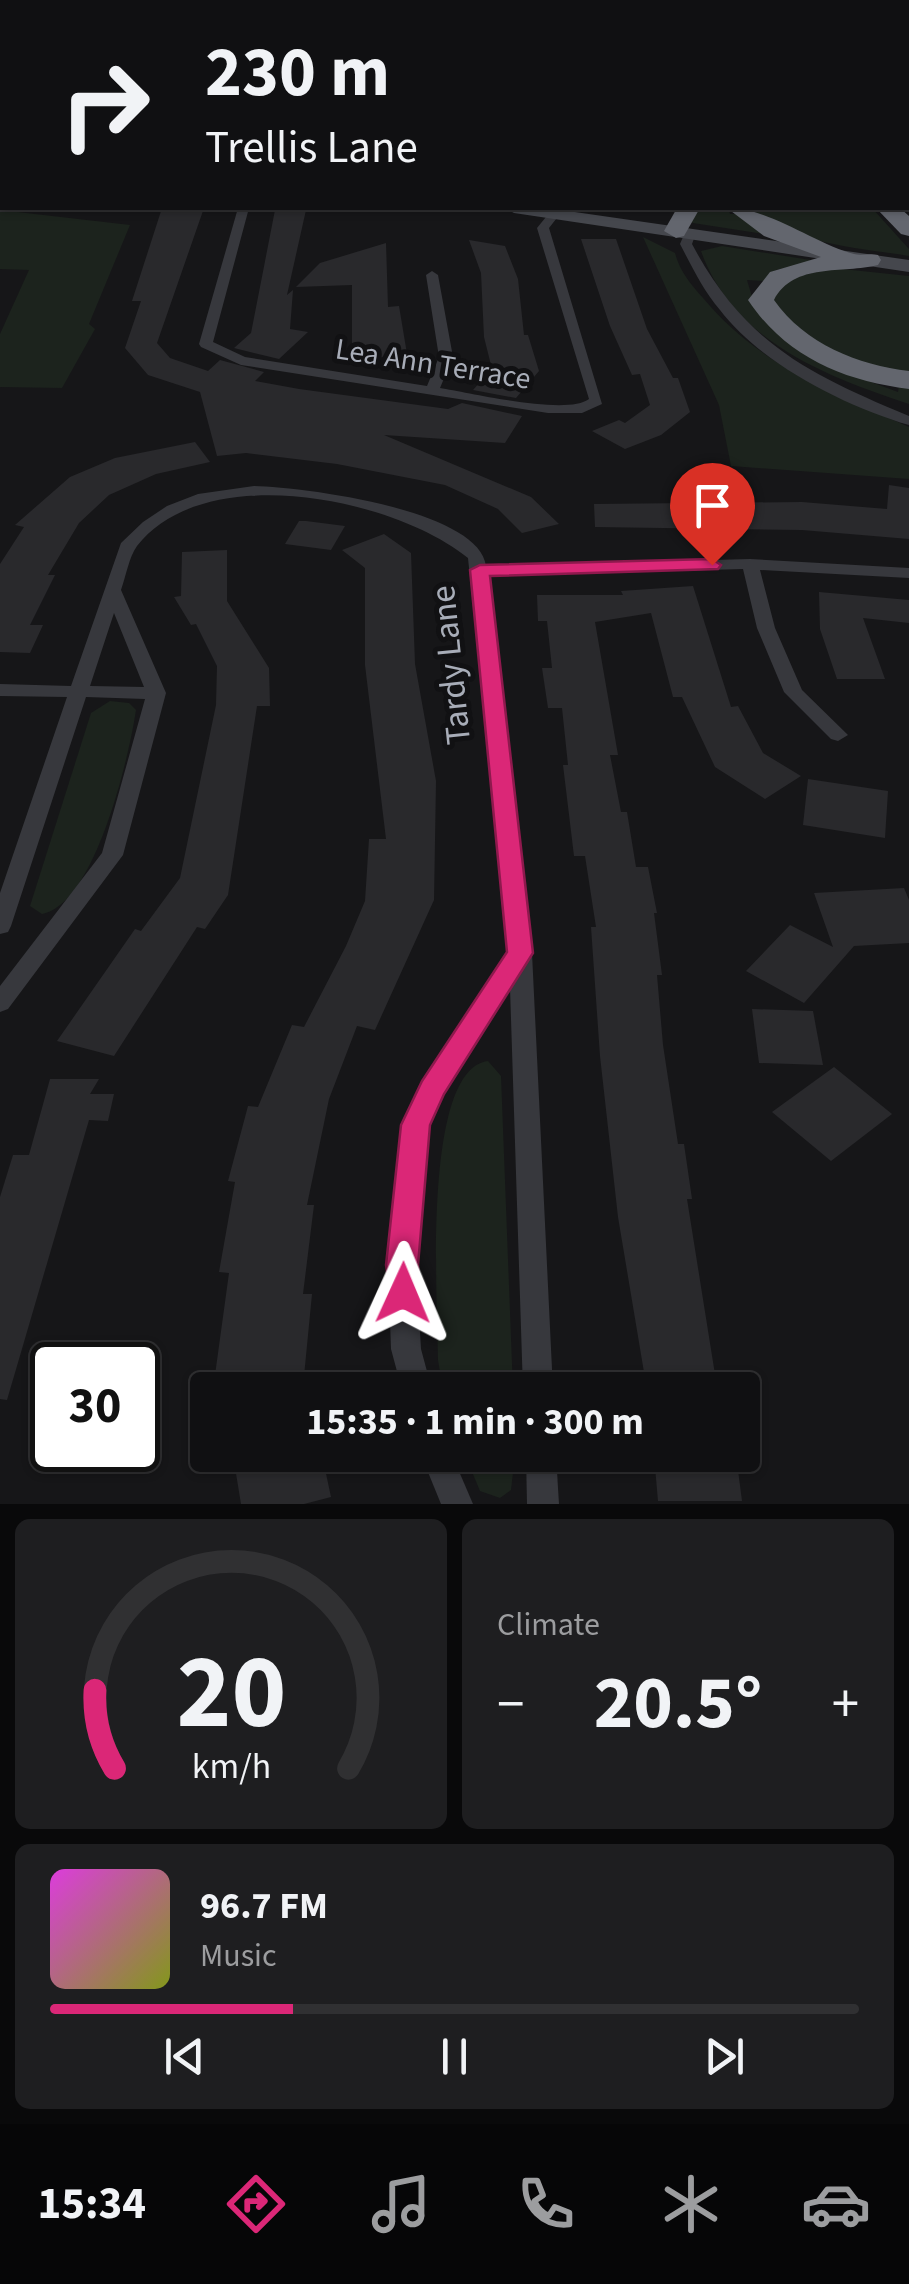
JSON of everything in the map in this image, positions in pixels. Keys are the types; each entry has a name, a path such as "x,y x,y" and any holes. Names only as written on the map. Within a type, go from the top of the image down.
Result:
{"highway":[{"path":"682,232 688,210"},
{"path":"742,210 772,231 840,255"},
{"path":"869,260 784,274 766,286 762,300 778,322 837,362 909,380"}],"main road":[{"path":"527,210 909,266"}],"street":[{"name":"Lea Ann Terrace","path":"242,210 206,344 242,361 561,410 595,404 543,228 554,214"},
{"path":"682,232 704,286 721,310 779,357 853,399 909,422"},
{"path":"431,392 446,357 432,275"},
{"path":"811,375 909,409"},
{"name":"Tardy Lane","path":"0,926 127,547 145,524 177,506 246,490 291,490 404,513 449,532 476,556 480,570 520,953 537,1372"},
{"path":"750,564 766,628 794,692 838,735"},
{"path":"480,570 750,564 909,573"},
{"path":"0,1004 112,856 156,693 113,590"},
{"path":"0,690 156,693"},
{"path":"412,1372 406,1349 402,1265 416,1125 432,1090 520,953"},
{"path":"443,1472 457,1504"},
{"path":"542,1472 543,1504"}],"shaded area":[{"path":"0,210 130,225 89,324 95,329 62,388 0,387 0,334 29,270 0,269"},
{"path":"697,210 729,210 771,235 693,223 690,221"},
{"path":"754,210 874,210 909,249 909,256 804,237"},
{"path":"643,237 675,253 683,272 703,298 748,342 824,388 909,427 909,479 731,466 719,405"},
{"path":"722,246 817,261 776,270 763,281 747,280 755,307 841,371 898,392 899,385 909,386 909,404 815,367 759,332 735,309 701,251"},
{"path":"833,268 909,276 909,376 868,366 836,352 773,307 773,294 791,278"},
{"path":"110,701 129,703 136,710 117,793 78,885 61,904 42,914 30,906 91,713"},
{"path":"488,1061 501,1076 512,1372 440,1372 438,1360 438,1194 452,1104 467,1074"},
{"path":"472,1472 513,1472 511,1490 500,1498 480,1491"}],"building":[{"path":"161,210 203,210 157,343 170,358 208,371 220,360 264,372 255,381 299,389 448,409 462,403 522,416 505,443 384,435 531,497 559,524 522,533 498,509 445,485 337,464 246,453 217,456 200,392 148,375 125,348 141,301 132,301"},
{"path":"275,210 306,210 287,295 293,290 290,329 308,332 279,359 234,348 251,333"},
{"path":"581,239 616,239 647,329 673,378 678,378 690,412 661,435 625,449 592,431 619,420 625,423 650,405 640,374 632,375 610,326"},
{"path":"469,240 505,246 518,279 524,335 528,335 539,371 516,398 473,390 492,369 484,337 481,273"},
{"path":"386,243 388,307 399,306 408,360 352,354 352,285 296,287 320,263"},
{"path":"195,442 210,462 156,474 109,495 79,523 48,575 55,575 30,625 43,625 30,653 0,652 0,564 24,527 15,525 70,477 115,458"},
{"path":"889,485 909,488 909,539 802,530 595,527 594,504 802,502 887,509"},
{"path":"299,521 345,526 331,550 285,544"},
{"path":"384,534 411,553 415,664 436,781 434,900 375,1030 357,1026 329,1099 307,1205 314,1205 303,1294 312,1294 304,1372 215,1372 229,1273 219,1272 235,1182 228,1181 248,1106 258,1107 292,1025 304,1027 346,946 365,901 369,839 386,839 365,665 365,568 342,550"},
{"path":"227,550 227,601 269,668 270,706 257,706 228,895 205,929 197,927 114,1056 57,1041 135,929 141,931 180,878 216,705 217,666 196,624 191,625 174,597 181,596 182,552"},
{"path":"693,586 731,707 738,706 763,753 801,776 765,799 715,767 682,697 673,697 651,613 595,622 618,755 610,755 621,812 627,812 636,867 648,867 657,913 663,1045 678,1144 684,1144 692,1199 687,1199 715,1372 644,1372 618,1217 600,1056 591,927 596,927 585,856 574,856 563,765 568,765 562,708 548,708 542,668 552,668 547,621 538,621 537,595 623,595 621,591"},
{"path":"819,592 909,600 909,623 863,618 885,679 837,679 820,629"},
{"path":"808,779 888,791 885,838 803,825"},
{"path":"904,888 909,900 909,943 854,946 804,1003 746,971 790,925 833,947 814,893"},
{"path":"752,1009 813,1011 823,1065 759,1063"},
{"path":"834,1067 892,1114 831,1161 772,1112"},
{"path":"50,1079 99,1079 90,1094 114,1094 108,1121 89,1120 7,1400 0,1399 0,1197 13,1155 29,1155"},
{"path":"236,1472 326,1472 331,1497 304,1504 241,1504"},
{"path":"655,1472 738,1472 742,1501 658,1501"}],"route":[{"path":"403,1293 402,1265 416,1125 432,1090 520,953 480,570 712,565"}]}
